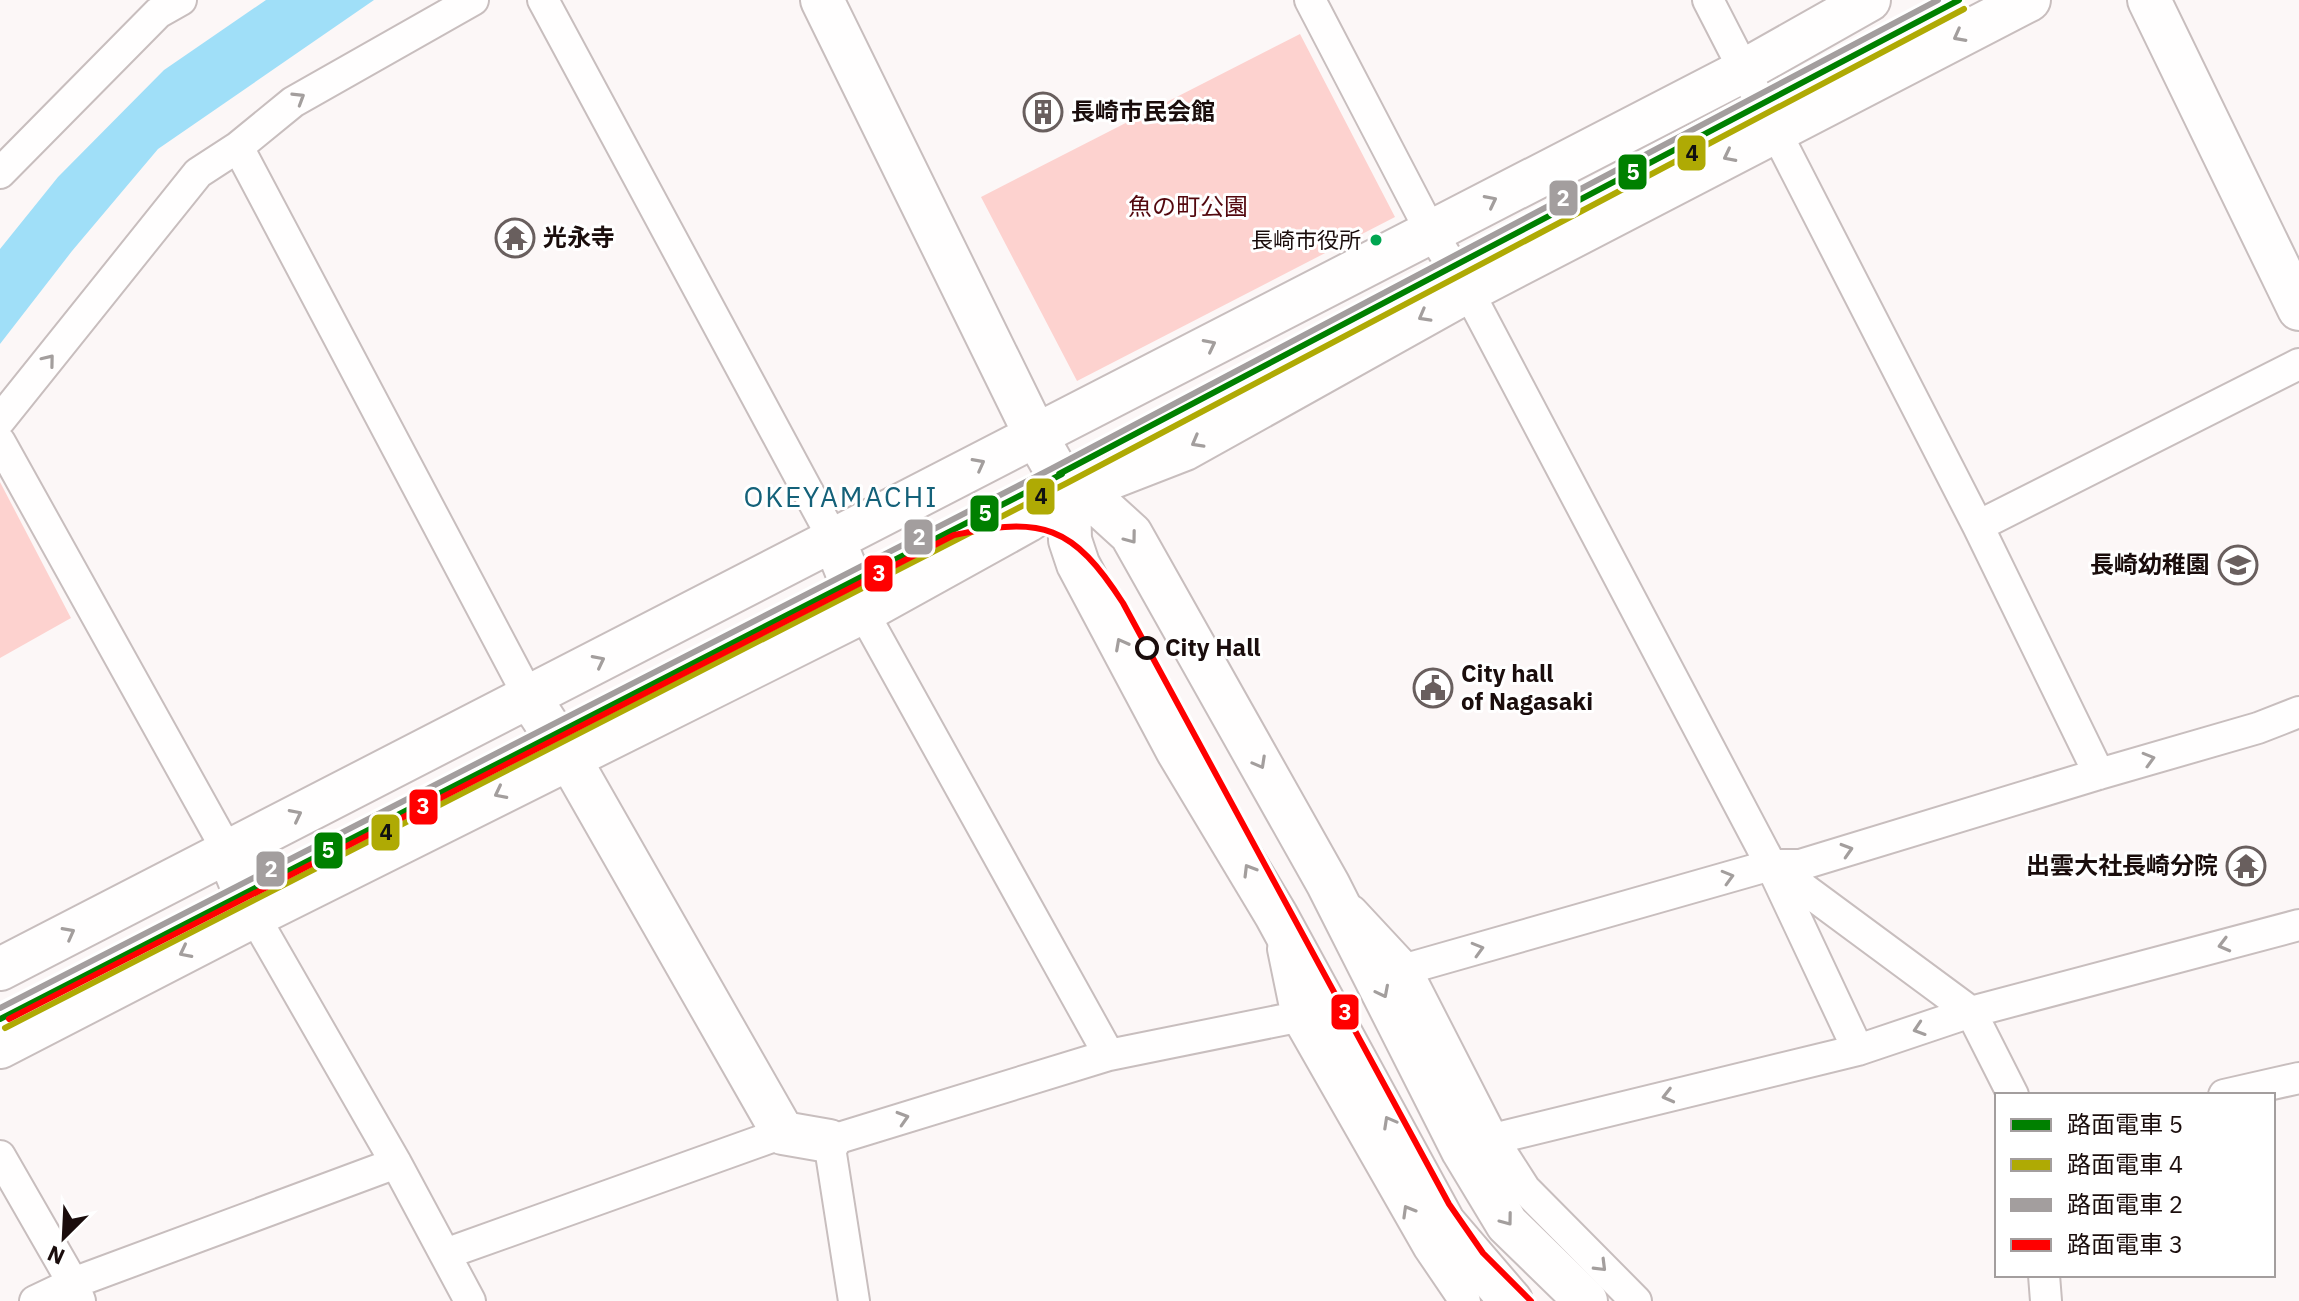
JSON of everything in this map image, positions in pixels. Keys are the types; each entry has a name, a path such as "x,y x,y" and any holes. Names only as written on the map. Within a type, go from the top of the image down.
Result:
{"street":[{"path":"0,420 198,173 238,147 293,102 473,0"},
{"path":"543,0 834,540 863,612 1109,1055"},
{"path":"822,0 1035,434 1069,494 1070,540 1078,564 1177,750 1276,915 1444,1223 1511,1301"},
{"path":"1310,0 1431,232 1468,291 1771,865 1858,1050"},
{"path":"1708,0 1978,526 2099,774"},
{"path":"0,969 1745,70 1869,0"},
{"path":"0,1047 254,916 863,612 1027,521 1069,494 1185,449 1468,291 2029,0"},
{"path":"2149,0 2299,309"},
{"path":"0,173 163,4"},
{"path":"238,147 529,697 569,758 783,1133"},
{"path":"1978,526 2299,364"},
{"path":"0,442 227,850 254,916 396,1163 470,1301"},
{"path":"1069,494 1098,504 1131,534 1328,884 1463,1151 1507,1224 1586,1301"},
{"path":"1406,969 1771,865 1800,865 2258,728 2299,712"},
{"path":"1771,865 1971,1012 2012,1093"},
{"path":"1328,884 1406,969 1493,1139 1525,1189 1636,1301"},
{"path":"1276,915 1297,1017 1429,1248 1465,1301"},
{"path":"1493,1139 1858,1050 1971,1012 2299,925"},
{"path":"445,1254 783,1133 829,1141 1109,1055 1297,1017"},
{"path":"2233,1093 2299,1078"},
{"path":"829,1141 854,1301"},
{"path":"0,1156 77,1292"},
{"path":"35,1301 77,1292 396,1163"},
{"path":"2044,1277 2046,1301"}],"green space":[{"name":"魚の町公園","path":"1300,34 1395,217 1077,381 981,197"},
{"path":"0,482 71,618 0,658"}],"water":[{"path":"266,0 374,0 158,149 72,251 0,344 0,249 58,177 164,70"}],"tram line":[{"name":"2","path":"0,1008 1051,469 1938,0"},
{"name":"5","path":"0,1019 1062,474 1059,474 1959,0"},
{"name":"4","path":"5,1028 1067,483 1964,9"},
{"name":"3","path":"9,1019 954,535 984,529 1033,528 1071,542 1088,557 1123,603 1449,1204 1483,1253 1531,1301"}],"place":[{"name":"長崎市民会館","path":"1043,112"},
{"name":"光永寺","path":"515,238"},
{"name":"長崎市役所","path":"1376,240"},
{"name":"長崎幼稚園","path":"2238,565"},
{"name":"City Hall","path":"1147,648"},
{"name":"City hall of Nagasaki","path":"1433,688"},
{"name":"出雲大社長崎分院","path":"2246,866"}],"district":[{"name":"OKEYAMACHI","path":"841,497"}]}
